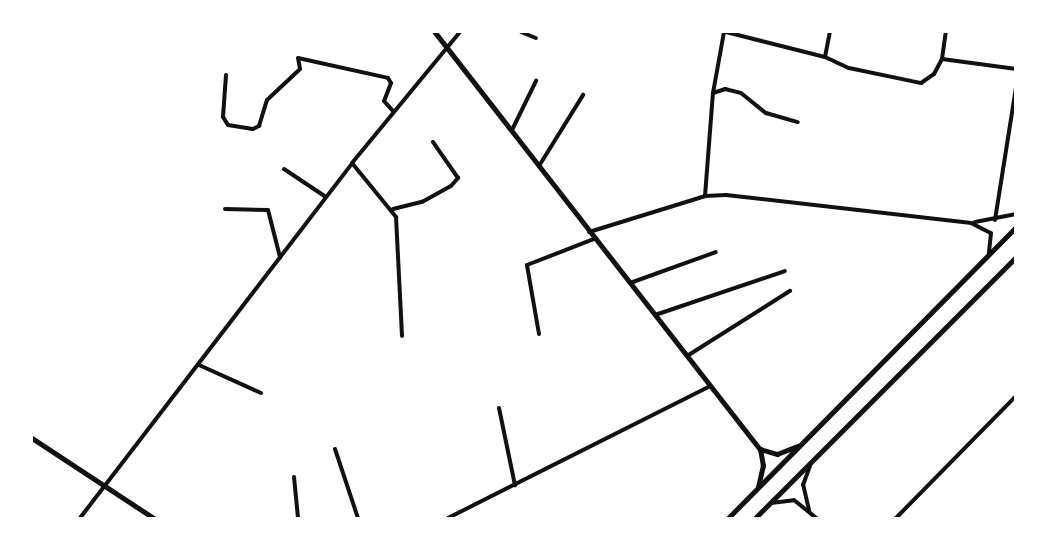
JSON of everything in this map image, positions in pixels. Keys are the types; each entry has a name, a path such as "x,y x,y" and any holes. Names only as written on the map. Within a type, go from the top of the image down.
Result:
{"main road":[{"path":"728,519 1016,227"},
{"path":"755,519 1016,257"}],"street":[{"path":"435,32 709,387 760,448 763,466 757,489"},
{"path":"80,519 352,163 460,32"},
{"path":"521,32 536,38"},
{"path":"705,196 713,93 725,32 825,57 849,68 921,83 934,74 942,59 946,32"},
{"path":"825,57 830,32"},
{"path":"226,75 223,117 228,124 253,129 259,126 267,100 300,69 298,58 388,78 391,83 384,101 393,111"},
{"path":"942,59 1016,69"},
{"path":"511,131 536,81"},
{"path":"995,220 1016,88"},
{"path":"713,93 725,89 741,93 766,113 798,122"},
{"path":"538,166 583,95"},
{"path":"393,209 422,201 451,186 458,178 433,142"},
{"path":"352,163 393,209 397,225 402,336"},
{"path":"284,169 326,197"},
{"path":"588,232 705,196 774,199 971,223 1016,214"},
{"path":"225,209 268,210 281,258"},
{"path":"971,223 991,233 988,255"},
{"path":"539,334 529,263 594,239"},
{"path":"629,283 716,252"},
{"path":"654,315 785,272"},
{"path":"686,356 790,291"},
{"path":"199,365 261,393"},
{"path":"448,519 709,387"},
{"path":"896,519 1016,396"},
{"path":"499,408 515,484"},
{"path":"32,438 154,519"},
{"path":"760,448 777,454 798,446"},
{"path":"335,448 358,519"},
{"path":"809,511 802,485 812,462"},
{"path":"294,477 298,519"},
{"path":"770,503 794,500 815,518"}]}
